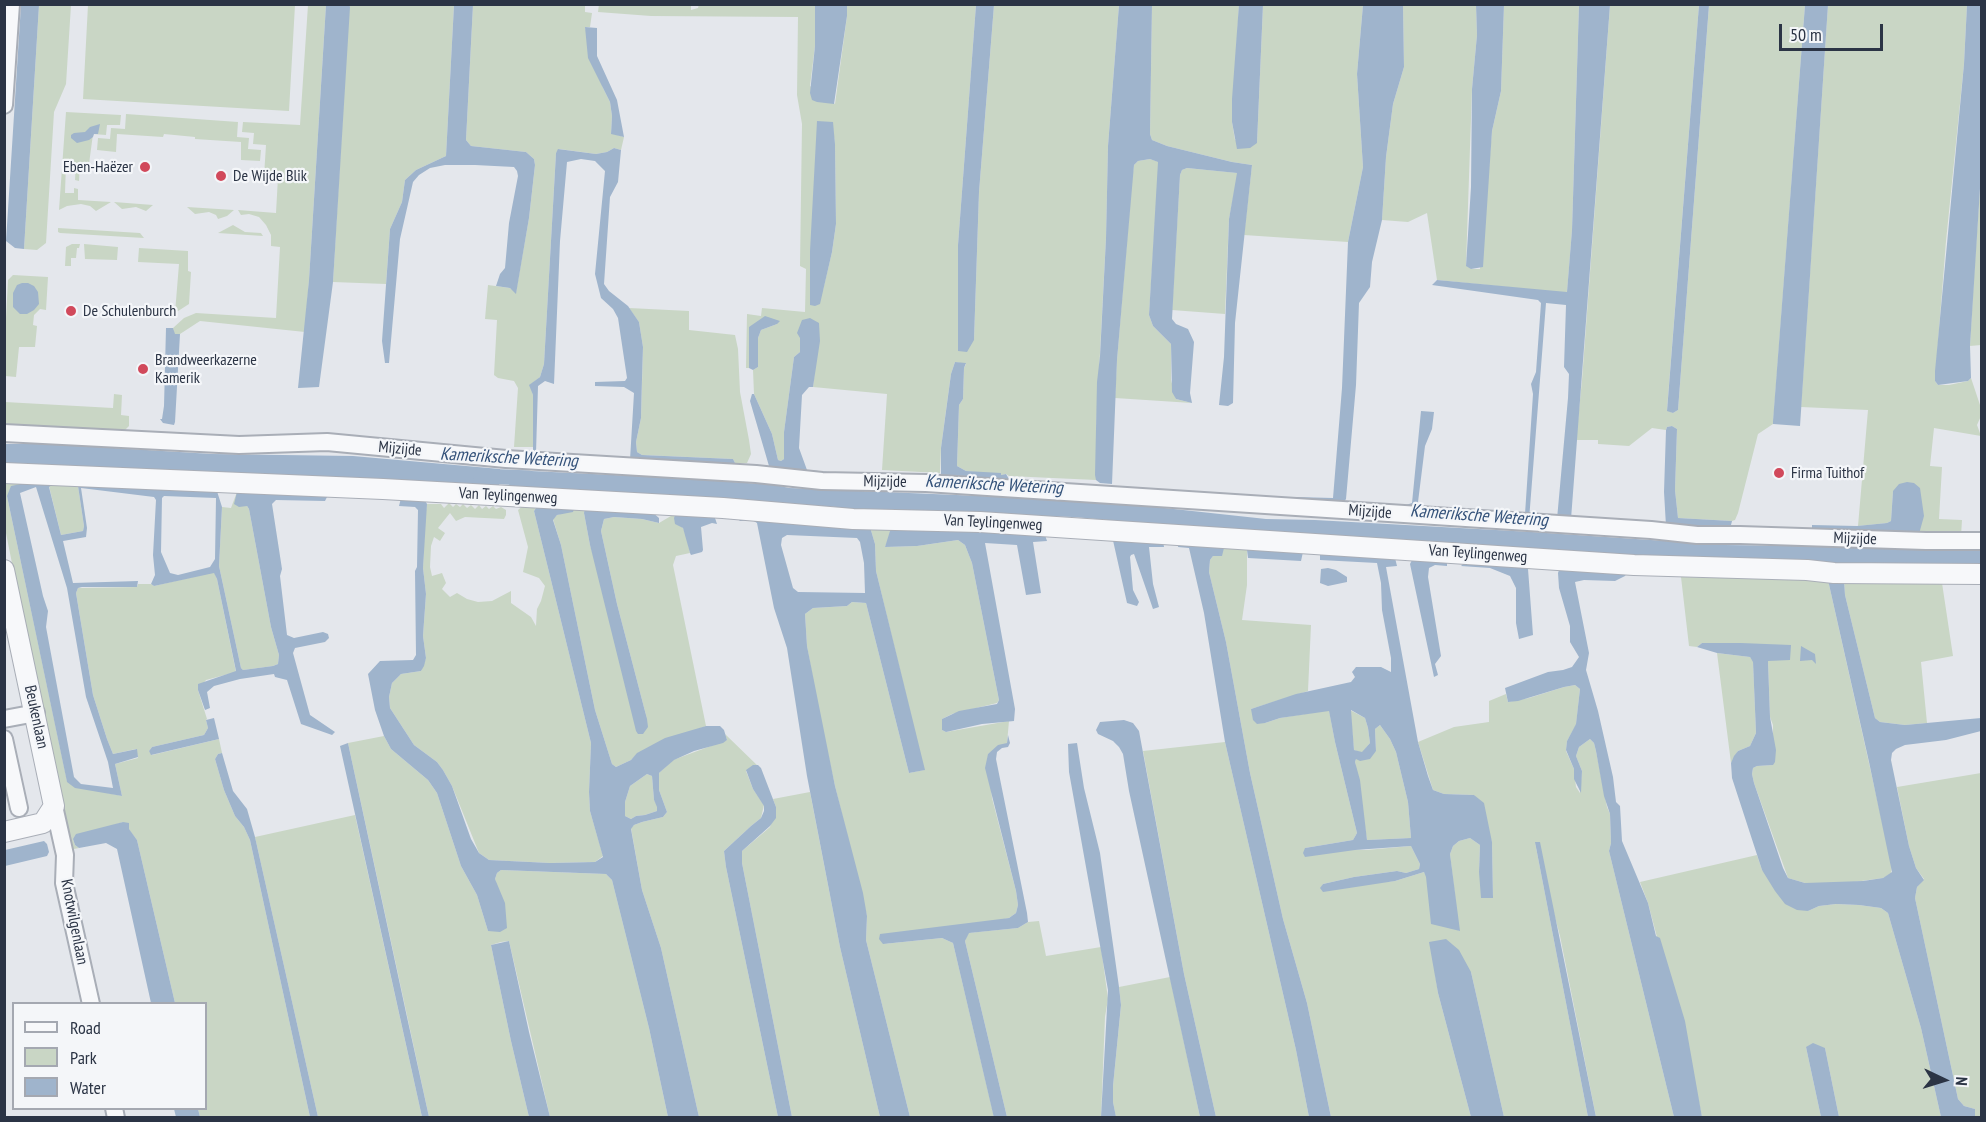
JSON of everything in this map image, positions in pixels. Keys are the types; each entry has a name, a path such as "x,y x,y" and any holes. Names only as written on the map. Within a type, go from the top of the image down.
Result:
{"street":[{"path":"5,104 11,4"},
{"name":"Mijzijde","path":"4,433 239,445 327,442 506,459 756,474 822,481 926,483 1651,530 1697,535 1982,541"},
{"name":"Van Teylingenweg","path":"4,473 723,508 853,519 971,522 1634,565 1807,570 1834,573 1982,574"},
{"name":"Beukenlaan","path":"4,570 54,806"},
{"path":"4,719 36,713"},
{"path":"4,739 19,808"},
{"path":"4,832 43,823 54,806"},
{"name":"Knotwilgenlaan","path":"54,806 65,855 64,883 91,1002"}],"green space":[{"path":"599,4 691,5 691,10 698,8 699,4 815,5 815,46 810,86 835,104 847,5 976,5 958,245 974,340 979,192 994,5 1119,5 1108,146 1106,238 1096,429 1096,480 1009,476 966,471 957,466 959,405 963,399 966,364 955,362 947,403 940,473 882,470 887,394 813,387 815,369 800,338 800,352 794,357 784,432 784,459 778,460 772,434 754,394 753,370 758,367 758,338 761,330 777,324 749,327 749,368 746,368 747,314 761,316 762,308 805,312 806,269 800,266 802,124 797,95 798,17 651,16 598,12","holes":["832,122 835,144 836,224 823,290"]},
{"path":"39,5 71,5 66,84 54,112 46,243 37,250 24,249"},
{"path":"88,5 295,5 289,111 83,99"},
{"path":"308,5 326,5 305,332 200,321 180,334 174,334 173,328 184,318 196,313 276,318 280,247 271,246 271,235 259,217 249,214 241,215 238,210 276,213 278,177 264,176 266,145 253,144 254,133 242,132 243,122 300,125"},
{"path":"349,5 454,5 446,156 416,170 405,180 402,202 390,229 386,284 333,282"},
{"path":"473,5 585,5 585,12 592,13 590,27 585,27 603,88 610,102 611,133 624,137 621,150 614,148 596,154 559,149 556,153 544,364 540,377 530,385 533,395 533,447 514,447 518,388 514,381 494,375 497,320 485,319 488,285 510,288 516,292 529,218 535,165 534,159 526,152 471,146 466,140"},
{"path":"1152,5 1239,5 1232,122 1235,140 1257,143 1263,5 1363,5 1357,74 1363,167 1348,242 1244,235 1252,165 1167,146 1152,140 1150,134"},
{"path":"1403,5 1476,5 1477,35 1472,89 1466,265 1472,269 1480,269 1492,131 1501,91 1504,5 1579,5 1572,230 1567,293 1437,280 1427,213 1408,222 1382,220 1386,157 1393,104 1404,67"},
{"path":"1610,5 1699,5 1667,410 1673,413 1678,410 1709,5 1805,5 1773,424 1758,434 1738,513 1732,521 1678,518 1675,490 1677,429 1672,426 1667,427 1666,430 1652,428 1629,446 1598,444 1598,440 1576,440"},
{"path":"1828,5 1967,5 1964,64 1946,241 1935,381 1938,385 1949,385 1968,381 1971,378 1981,408 1981,416 1977,425 1981,436 1934,428 1930,466 1942,467 1939,519 1962,520 1961,536 1919,534 1893,491 1891,521 1858,526 1868,410 1801,407"},
{"path":"66,112 121,115 120,125 107,125 106,135 93,134 89,164 80,163 79,181 75,180 76,163 66,163 65,193 74,193 74,188 78,189 78,200 111,202 96,211 90,206 81,204 59,210"},
{"path":"126,114 238,122 237,137 249,138 248,149 261,150 260,161 241,160 241,142 164,134 163,137 117,134 116,152 97,150 98,138 110,139 111,128 125,129"},
{"path":"1150,159 1159,162 1149,315 1153,326 1171,344 1171,380 1176,399 1192,403 1115,398 1134,165 1138,161"},
{"path":"1187,168 1238,173 1229,219 1225,314 1172,310 1180,175 1182,170"},
{"path":"1981,173 1981,345 1970,346 1974,275"},
{"path":"114,202 153,205 146,211 136,207 122,209"},
{"path":"187,207 234,210 218,219 216,215 209,212 195,214"},
{"path":"233,225 245,232 261,233 263,236 218,233"},
{"path":"58,228 140,233 144,238 60,233"},
{"path":"80,244 76,258 71,258 71,266 65,266 66,247"},
{"path":"84,244 118,247 117,260 85,259"},
{"path":"139,248 188,251 188,271 191,272 189,304 175,313 179,264 138,262"},
{"path":"13,275 48,277 46,310 40,309 34,315 33,325 37,326 35,347 19,347 16,377 5,376 8,280"},
{"path":"629,308 689,311 689,330 735,335 740,392 751,454 747,463 735,463 733,459 642,455 637,452 636,442 641,418 643,347 639,322"},
{"path":"114,394 122,395 121,415 129,416 129,426 121,434 5,429 5,402 113,408"},
{"path":"29,477 7,496 67,781 122,796 115,764 138,758 136,749 113,754 107,739 93,695 76,593 78,588 137,587 138,584 154,586 214,572 236,672 206,680 198,690 207,719 208,728 204,735 152,747 149,751 152,755 219,739 222,753 218,754 215,759 235,816 244,827 250,840 310,1117 200,1117 198,1110 207,1110 207,1002 175,1002 137,840 123,822 73,839 79,848 69,850 5,528 4,481"},
{"path":"49,486 78,486 83,531 61,535"},
{"path":"237,492 249,509 271,627 279,655 278,664 243,670 219,566 222,507 231,508"},
{"path":"449,503 453,507 456,504 460,507 463,504 467,508 471,505 475,509 479,505 482,509 486,506 489,509 493,506 496,509 501,507 506,510 506,515 504,519 465,517 456,521 450,513 438,528 445,533 440,541 434,537 431,546 432,576 442,573 446,583 442,589 450,597 457,593 478,602 492,601 511,591 511,603 531,617 536,626 537,609 545,586 539,578 523,572 528,547 518,510 525,504 538,505 534,511 591,743 590,811 603,856 595,862 550,863 489,860 479,853 452,786 443,770 437,762 414,745 390,708 389,697 392,683 401,674 421,671 426,658 423,636 426,594 423,568 427,504 441,504 444,508"},
{"path":"585,507 590,545 647,719 617,604 601,531 604,519 614,517 642,519 659,523 676,513 686,535 690,553 676,556 673,565 706,726 638,753 631,760 616,767 612,764 595,710 561,545 553,519 557,515"},
{"path":"870,527 894,527 885,547 917,546 958,540 965,545 972,563 999,700 997,703 952,714 942,719 942,730 946,732 1009,721 1007,743 988,754 992,798 1016,891 1018,905 1016,913 1009,918 883,944 942,938 953,943 994,1117 910,1117 866,940 867,916 819,713 807,646 805,614 813,608 847,606 852,602 866,603 909,773 924,770 876,571 875,544"},
{"path":"1220,545 1247,550 1247,585 1242,620 1311,625 1308,691 1251,709 1265,723 1280,718 1329,710 1357,833 1353,840 1305,848 1366,850 1411,846 1420,864 1419,869 1406,873 1397,871 1354,877 1323,884 1321,888 1395,881 1424,872 1459,931 1450,854 1453,846 1459,841 1470,838 1480,845 1479,872 1493,897 1492,842 1474,795 1444,794 1433,790 1418,742 1454,727 1489,722 1489,701 1506,694 1508,702 1575,685 1580,689 1576,725 1567,741 1566,751 1574,769 1576,787 1580,793 1582,771 1576,756 1579,747 1590,739 1594,743 1610,814 1609,851 1674,1117 1596,1117 1560,936 1535,842 1588,1117 1504,1117 1471,972 1435,973 1438,993 1471,1117 1331,1117 1307,1003 1283,919 1250,773 1226,642 1209,572 1210,560 1213,556 1222,555"},
{"path":"1681,577 1828,580 1892,866 1891,874 1883,878 1847,883 1805,883 1788,878 1752,774 1753,768 1757,766 1773,765 1773,725 1770,717 1768,661 1772,660 1741,643 1702,643 1697,647 1689,646"},
{"path":"1844,580 1942,583 1953,656 1921,662 1927,723 1905,725 1880,722 1875,718 1845,595"},
{"path":"1717,653 1750,657 1753,661 1756,733 1750,746 1738,751 1731,763"},
{"path":"1350,710 1365,718 1368,728 1370,743 1362,753 1354,750"},
{"path":"1380,725 1396,752 1408,802 1411,838 1367,840 1355,762 1356,759 1376,751 1375,729"},
{"path":"725,734 760,768 746,771 753,789 764,805 761,818 724,851 778,1117 699,1117 661,948 642,890 631,828 642,822 663,817 667,812 659,790 659,773 673,760 727,740"},
{"path":"384,736 391,749 428,780 437,793 461,866 477,895 488,931 495,879 501,870 606,874 612,880 649,1028 668,1117 550,1117 509,941 491,945 529,1117 429,1117 348,743"},
{"path":"1225,742 1296,1050 1309,1117 1216,1117 1184,974 1143,751"},
{"path":"1981,773 1981,1117 1975,1117 1975,1109 1964,1106 1958,1099 1915,898 1917,887 1924,879 1916,868 1909,846 1897,787"},
{"path":"647,774 652,776 657,811 631,819 625,816 625,802 630,786"},
{"path":"810,792 840,947 880,1117 792,1117 742,863 742,851 770,827 776,807 773,799"},
{"path":"355,815 422,1117 318,1117 255,837"},
{"path":"1757,855 1762,870 1808,911 1819,906 1836,904 1881,908 1888,913 1921,1028 1941,1117 1839,1117 1825,1048 1806,1047 1821,1117 1702,1117 1648,903 1640,882"},
{"path":"1039,921 1046,956 1101,947 1108,999 1105,1017 1101,1117 1007,1117 965,941 968,933 1018,928 1028,922"},
{"path":"1170,977 1200,1117 1116,1118 1113,1086 1121,1005 1119,987"}],"water":[{"path":"1239,4 1263,5 1257,143 1250,148 1237,149 1232,122 1232,99"},
{"path":"21,5 39,5 24,249 15,248 6,241"},
{"path":"326,5 349,5 350,7 333,282 319,387 298,388 309,280"},
{"path":"454,5 473,5 466,140 471,146 526,152 534,159 529,218 516,294 510,288 496,286 505,268 517,171 514,167 475,165 445,165 430,168 413,182 400,239 389,363 385,363 382,341 390,229 402,202 405,180 416,170 446,156"},
{"path":"815,5 847,5 834,104 812,100 810,93 815,46"},
{"path":"976,5 994,5 979,192 974,340 967,352 958,351 958,245"},
{"path":"1119,5 1152,5 1150,134 1152,140 1167,146 1252,165 1235,323 1233,403 1228,406 1219,405 1224,357 1229,219 1237,173 1187,168 1182,170 1180,175 1172,319 1176,324 1188,329 1194,342 1190,393 1192,403 1176,399 1172,392 1171,344 1153,326 1149,315 1158,162 1150,159 1138,161 1134,165 1117,360 1112,484 1100,483 1096,480 1095,475 1108,146"},
{"path":"1363,5 1403,5 1404,67 1393,104 1386,157 1382,220 1372,262 1370,287 1359,303 1356,385 1346,499 1342,505 1295,501 1295,497 1333,498 1342,388 1348,242 1363,167 1357,74"},
{"path":"1476,5 1504,5 1501,91 1492,131 1483,267 1471,269 1466,266 1471,187 1472,89 1477,35"},
{"path":"1579,5 1610,5 1571,519 1557,519 1568,398 1569,374 1564,367 1566,305 1546,303 1529,520 1495,513 1495,511 1525,514 1533,394 1531,384 1536,372 1541,303 1538,300 1432,285 1437,280 1567,292 1572,230"},
{"path":"1699,5 1709,5 1678,410 1673,413 1667,411"},
{"path":"1805,5 1828,5 1800,426 1773,424 1773,421"},
{"path":"1967,5 1982,5 1981,173 1970,346 1971,378 1968,381 1938,385 1935,381 1935,371 1964,64"},
{"path":"585,27 597,28 597,56 617,100 624,137 611,134 610,102 588,58"},
{"path":"817,121 833,122 836,224 820,304 815,306 810,305 810,251"},
{"path":"100,124 98,134 94,134 89,140 77,143 71,138 74,133 85,132 90,127"},
{"path":"614,148 621,150 618,182 610,197 604,284 628,306 639,322 643,347 641,418 636,442 637,452 642,455 733,459 734,466 630,460 634,393 624,387 595,386 595,382 625,381 627,378 618,318 613,309 601,298 595,274 605,171 595,161 581,159 567,162 560,241 554,384 545,381 538,386 536,453 533,453 533,395 529,385 540,377 544,364 556,153 558,149 596,154"},
{"path":"22,283 34,286 38,292 39,304 27,314 20,314 13,307 13,293 17,285"},
{"path":"765,316 780,321 761,330 758,338 758,367 753,370 749,368 749,327"},
{"path":"810,318 819,323 820,341 813,387 809,387 802,395 799,448 807,470 830,472 830,476 774,470 769,466 750,401 754,394 772,434 778,460 781,461 784,459 784,432 794,357 800,352 800,338 797,333 802,320"},
{"path":"166,328 173,328 175,334 180,334 174,425 163,423 160,419 162,419 164,406"},
{"path":"955,362 966,363 963,399 959,405 957,466 966,471 1006,474 1008,481 941,478 941,448 951,374"},
{"path":"1421,411 1434,412 1432,429 1425,446 1418,502 1416,506 1402,509 1403,506 1412,503"},
{"path":"1672,426 1677,429 1675,490 1678,518 1732,521 1730,529 1666,526 1664,492 1666,430 1667,427"},
{"path":"5,444 48,444 212,454 353,456 500,469 499,486 5,464"},
{"path":"510,470 676,478 776,485 789,488 1100,501 1266,519 1532,532 1725,545 1943,544 1981,547 1981,566 1942,569 1641,557 1271,534 1073,517 852,510 837,507 662,495 509,487"},
{"path":"35,481 216,488 222,507 219,566 243,670 278,664 279,655 271,627 249,509 247,506 239,507 234,504 237,492 318,493 327,497 325,501 276,500 272,504 282,569 280,576 287,635 294,638 323,632 328,634 329,638 325,642 295,648 293,653 310,715 335,732 332,735 301,724 287,680 275,677 274,674 214,686 207,692 210,708 205,710 198,684 236,671 214,573 154,586 151,584 155,575 153,555 156,500 154,497 81,488 87,528 86,537 63,541 73,583 138,581 137,587 82,587 78,588 76,593 93,695 107,739 113,754 137,749 138,757 115,764 122,796 75,788 67,782 7,496 11,486","holes":["52,485 78,486 83,531 61,535 49,487","36,487 67,588 86,697 108,762 113,788 81,784 74,777 46,627 48,611 20,493","164,496 216,498 215,559 210,567 178,575 170,573 161,552 162,498"]},
{"path":"1914,483 1920,488 1924,516 1919,534 1812,532 1812,525 1857,526 1891,521 1893,491 1899,484"},
{"path":"401,498 424,499 427,504 423,568 426,594 423,636 426,658 421,671 401,674 392,683 389,697 390,708 414,745 437,762 443,770 452,786 471,839 479,853 489,860 550,863 595,862 603,857 590,811 591,743 534,511 538,505 574,509 573,512 557,515 553,520 561,545 595,710 612,764 616,767 631,760 637,753 665,738 706,726 720,726 724,730 727,740 723,743 694,751 674,760 659,773 659,790 667,812 663,817 634,825 631,829 642,890 661,948 699,1117 668,1117 649,1028 612,880 606,874 501,870 495,879 505,903 507,928 500,932 488,931 477,895 461,866 437,793 428,780 391,749 384,736 375,710 368,674 380,661 413,660 416,655 415,571 417,567 418,510 415,507 399,506","holes":["647,774 652,776 657,811 631,819 625,816 625,802 630,786"]},
{"path":"585,507 651,511 659,518 659,523 642,519 614,517 604,519 601,531 617,604 647,719 648,727 643,734 638,734 636,731 590,545"},
{"path":"676,513 714,515 717,524 712,523 701,527 702,552 691,555 683,528 675,524"},
{"path":"738,519 870,527 875,544 876,571 925,770 909,773 866,603 852,602 847,606 813,608 805,614 807,646 835,786 863,893 867,916 866,940 910,1117 880,1117 840,947 807,776 787,648 774,608 757,523 752,520 740,521","holes":["787,535 857,538 860,542 864,563 865,593 798,592 793,588 781,545 782,538"]},
{"path":"894,527 1045,535 1047,541 1033,542 1041,593 1026,595 1017,545 985,543 1015,709 1014,721 982,724 946,732 942,730 942,719 959,711 997,704 999,700 972,563 965,545 958,540 917,546 885,547 890,531"},
{"path":"1112,536 1163,540 1164,547 1149,547 1153,584 1159,607 1153,609 1134,554 1130,557 1133,590 1139,602 1137,606 1127,603"},
{"path":"1179,541 1220,545 1224,548 1222,556 1213,556 1210,560 1209,572 1226,642 1250,773 1283,919 1307,1003 1331,1117 1309,1117 1296,1050 1225,742 1204,613 1189,548 1178,547"},
{"path":"1247,550 1303,552 1301,561 1248,558"},
{"path":"1320,553 1395,558 1397,566 1386,567 1418,742 1428,776 1433,790 1444,794 1474,795 1484,803 1492,842 1493,898 1481,898 1480,845 1470,838 1459,841 1453,846 1450,854 1460,931 1431,924 1424,872 1395,881 1323,892 1320,888 1323,884 1354,877 1397,871 1406,873 1419,869 1420,864 1411,846 1355,850 1305,857 1303,853 1305,848 1353,840 1357,833 1329,711 1280,718 1257,724 1253,720 1251,709 1296,694 1351,682 1355,677 1352,672 1356,667 1381,667 1391,672 1377,563 1320,560","holes":["1351,710 1365,718 1368,728 1370,743 1362,752 1354,750","1380,725 1396,752 1408,802 1411,838 1367,840 1360,780 1355,762 1356,759 1360,761 1370,759 1376,751 1375,729"]},
{"path":"1413,558 1447,563 1447,566 1435,565 1429,568 1428,577 1441,656 1435,664 1438,675 1434,677 1410,564"},
{"path":"1464,563 1508,565 1528,569 1533,635 1519,639 1516,623 1516,588 1510,576 1490,568 1461,566"},
{"path":"1560,567 1627,573 1615,581 1575,582 1589,653 1586,670 1613,777 1616,802 1620,806 1622,841 1648,903 1656,936 1660,938 1685,1021 1702,1117 1674,1117 1609,851 1610,814 1604,796 1594,743 1590,739 1579,747 1576,756 1582,771 1581,793 1574,779 1574,769 1566,750 1567,741 1576,724 1580,689 1575,685 1508,702 1505,688 1548,672 1572,667 1579,657 1570,642 1570,626 1559,588"},
{"path":"1328,568 1347,577 1347,582 1328,586 1320,583 1321,569"},
{"path":"1828,580 1844,580 1845,595 1875,718 1880,722 1905,725 1981,718 1981,731 1946,740 1905,745 1892,753 1891,760 1909,846 1916,868 1924,880 1917,887 1915,898 1958,1099 1964,1106 1975,1109 1975,1117 1941,1117 1921,1028 1888,913 1881,908 1859,905 1819,906 1808,911 1797,910 1785,904 1762,870 1732,778 1731,763 1734,756 1738,751 1750,746 1756,733 1753,662 1750,657 1717,653 1697,647 1702,643 1791,645 1790,660 1768,661 1770,717 1776,750 1775,762 1773,765 1753,768 1752,774 1783,868 1788,878 1805,883 1863,881 1883,878 1892,872"},
{"path":"1801,646 1815,654 1816,664 1812,660 1800,661"},
{"path":"214,718 219,739 151,755 149,751 152,747 204,735 208,728 206,720"},
{"path":"1124,720 1133,723 1139,731 1184,974 1216,1117 1200,1117 1129,791 1123,754 1113,741 1098,734 1096,730 1100,722"},
{"path":"1008,735 1010,743 1008,747 997,752 996,759 1028,922 1018,928 969,933 965,941 1007,1117 994,1118 953,943 942,938 883,944 879,939 880,934 1009,918 1016,913 1018,905 1016,891 985,768 988,754 998,745 1007,743"},
{"path":"348,743 429,1117 422,1117 340,746"},
{"path":"1077,743 1084,788 1100,853 1121,1005 1113,1086 1116,1117 1101,1117 1108,990 1069,772 1068,744"},
{"path":"222,753 233,791 247,809 255,837 318,1117 310,1117 250,840 244,827 235,816 215,759 218,754"},
{"path":"753,765 761,768 776,807 776,818 742,851 742,863 792,1117 778,1117 724,851 761,818 764,811 764,806 753,789 746,770"},
{"path":"123,822 129,823 129,829 137,840 175,1002 151,1002 117,849 106,843 79,848 73,839 76,834"},
{"path":"44,841 49,852 47,856 5,866 5,850"},
{"path":"1535,842 1540,842 1596,1117 1588,1117"},
{"path":"1446,939 1459,950 1471,972 1504,1117 1471,1117 1438,993 1429,942"},
{"path":"509,941 550,1117 529,1117 511,1041 491,945"},
{"path":"1813,1043 1825,1048 1839,1117 1821,1117 1806,1047"},
{"path":"174,1110 198,1110 200,1117 176,1117"}],"waterway":[{"name":"Kameriksche Wetering","path":"481,476 529,478"}],"place":[{"name":"Eben-Haëzer","path":"145,167"},
{"name":"De Wijde Blik","path":"221,176"},
{"name":"De Schulenburch","path":"71,311"},
{"name":"Brandweerkazerne Kamerik","path":"143,369"},
{"name":"Firma Tuithof","path":"1779,473"}]}
